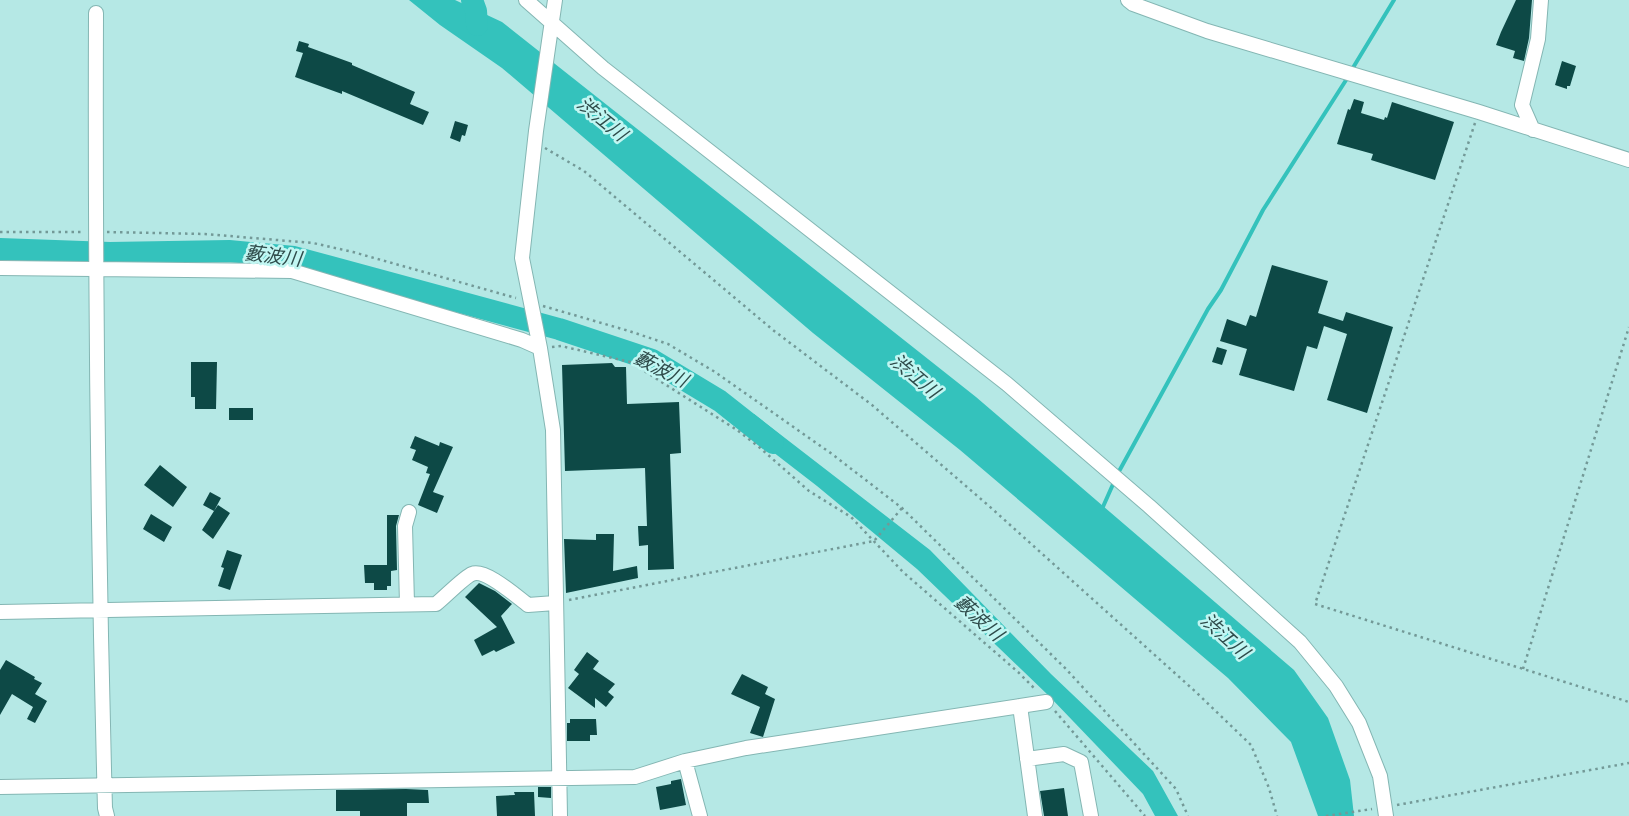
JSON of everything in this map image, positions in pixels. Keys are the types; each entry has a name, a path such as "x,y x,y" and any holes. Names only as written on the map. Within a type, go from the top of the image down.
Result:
{"street":[{"path":"526,0 551,26 603,68 1007,384 1148,506 1300,642 1336,686 1359,723 1380,776 1385,812"},
{"path":"555,0 535,137 522,258 539,343 553,430 560,816"},
{"path":"1128,0 1133,4 1207,32 1479,112 1629,160"},
{"path":"1533,130 1522,105 1538,39 1541,0"},
{"path":"96,13 96,269 104,808 107,816"},
{"path":"0,268 292,271 522,340 539,343"},
{"path":"408,604 405,526 409,512"},
{"path":"0,612 436,604 472,573 482,573 496,580 528,605 555,603"},
{"path":"0,787 635,777 685,761 746,748 1046,702"},
{"path":"1020,706 1035,816"},
{"path":"1027,759 1064,754 1081,762 1091,816"},
{"path":"685,761 700,816"}],"path":[{"path":"1479,112 1315,604 1629,702"},
{"path":"535,137 550,150 584,170 773,330 872,405 989,506 1197,693 1251,745 1269,788 1277,816"},
{"path":"1523,669 1629,328"},
{"path":"539,343 561,346 630,362 737,430 809,491 851,517 903,572 1018,672 1145,816"},
{"path":"555,603 874,542 902,508 1066,669 1176,789 1188,816"},
{"path":"1326,816 1368,810 1385,812 1629,763"}],"water":[{"name":"渋江川","path":"409,0 455,0 502,22 976,397 1294,670 1328,718 1350,780 1354,816 1318,816 1291,742 1228,678 960,450 813,333 502,68 440,25"},
{"path":"754,414 930,550 1051,674 1153,771 1178,816 1155,816 1143,794 1049,696 917,569 817,486 747,432"}],"building":[{"path":"1516,0 1532,0 1529,38 1524,61 1513,58 1515,51 1496,45"},
{"path":"299,41 309,44 308,47 352,63 352,65 415,92 410,104 429,112 423,125 342,91 342,94 295,77 303,53 296,51"},
{"path":"1562,61 1576,66 1570,86 1567,86 1567,89 1555,85"},
{"path":"1354,99 1364,102 1361,113 1384,120 1385,117 1387,118 1392,102 1454,122 1435,180 1371,160 1373,154 1337,144 1348,109 1350,110"},
{"path":"455,121 468,125 465,136 462,135 460,142 450,138"},
{"path":"1272,265 1328,281 1318,313 1343,321 1346,312 1393,327 1367,413 1327,400 1347,334 1324,326 1317,349 1307,346 1294,391 1239,375 1247,349 1220,341 1227,319 1246,326 1250,315 1256,317"},
{"path":"1217,347 1227,350 1222,365 1212,362"},
{"path":"191,362 217,362 216,409 195,409 195,397 191,397"},
{"path":"612,363 615,367 626,367 627,404 679,402 681,453 670,454 674,569 648,570 648,545 639,546 638,526 647,526 645,468 565,471 562,365"},
{"path":"229,408 253,408 253,420 229,420"},
{"path":"415,436 439,446 440,442 453,447 433,492 444,496 437,513 418,505 430,474 426,473 428,467 412,460 416,450 410,448"},
{"path":"160,465 187,487 173,507 144,485"},
{"path":"210,492 221,498 214,511 203,505"},
{"path":"218,505 230,513 213,539 202,530"},
{"path":"151,514 172,527 164,542 143,529"},
{"path":"387,515 399,515 396,526 397,570 391,571 391,586 387,586 387,590 374,590 374,583 365,583 364,565 387,565"},
{"path":"596,534 614,534 613,571 637,566 638,578 566,593 564,539 596,540"},
{"path":"227,550 242,555 230,590 218,586 224,568 221,567"},
{"path":"479,583 495,591 512,604 501,616 515,643 482,656 474,640 497,627 465,597"},
{"path":"587,652 599,661 593,669 615,684 608,692 614,697 606,707 595,698 595,708 568,688 579,674 574,670"},
{"path":"6,660 42,683 35,694 47,701 35,723 27,719 33,707 12,694 0,715 0,670"},
{"path":"742,674 768,687 765,694 775,699 763,737 750,733 760,707 731,694"},
{"path":"570,719 596,719 597,735 590,735 590,741 567,741 567,723 570,723"},
{"path":"681,779 686,805 660,810 656,787 671,784 671,781"},
{"path":"538,787 551,787 551,798 538,797"},
{"path":"1064,788 1068,816 1044,816 1040,791"},
{"path":"336,790 428,790 429,803 407,803 407,816 360,816 360,811 336,811"},
{"path":"514,792 534,792 535,816 497,816 496,796 515,795"}],"waterway":[{"path":"472,0 476,11 477,25"},
{"path":"1351,71 1394,0"},
{"path":"1117,475 1208,309 1221,290 1263,210 1348,77"},
{"name":"藪波川","path":"0,249 110,253 229,251 294,257 559,329 652,360 720,401 773,443"},
{"path":"1102,509 1114,482"}]}
